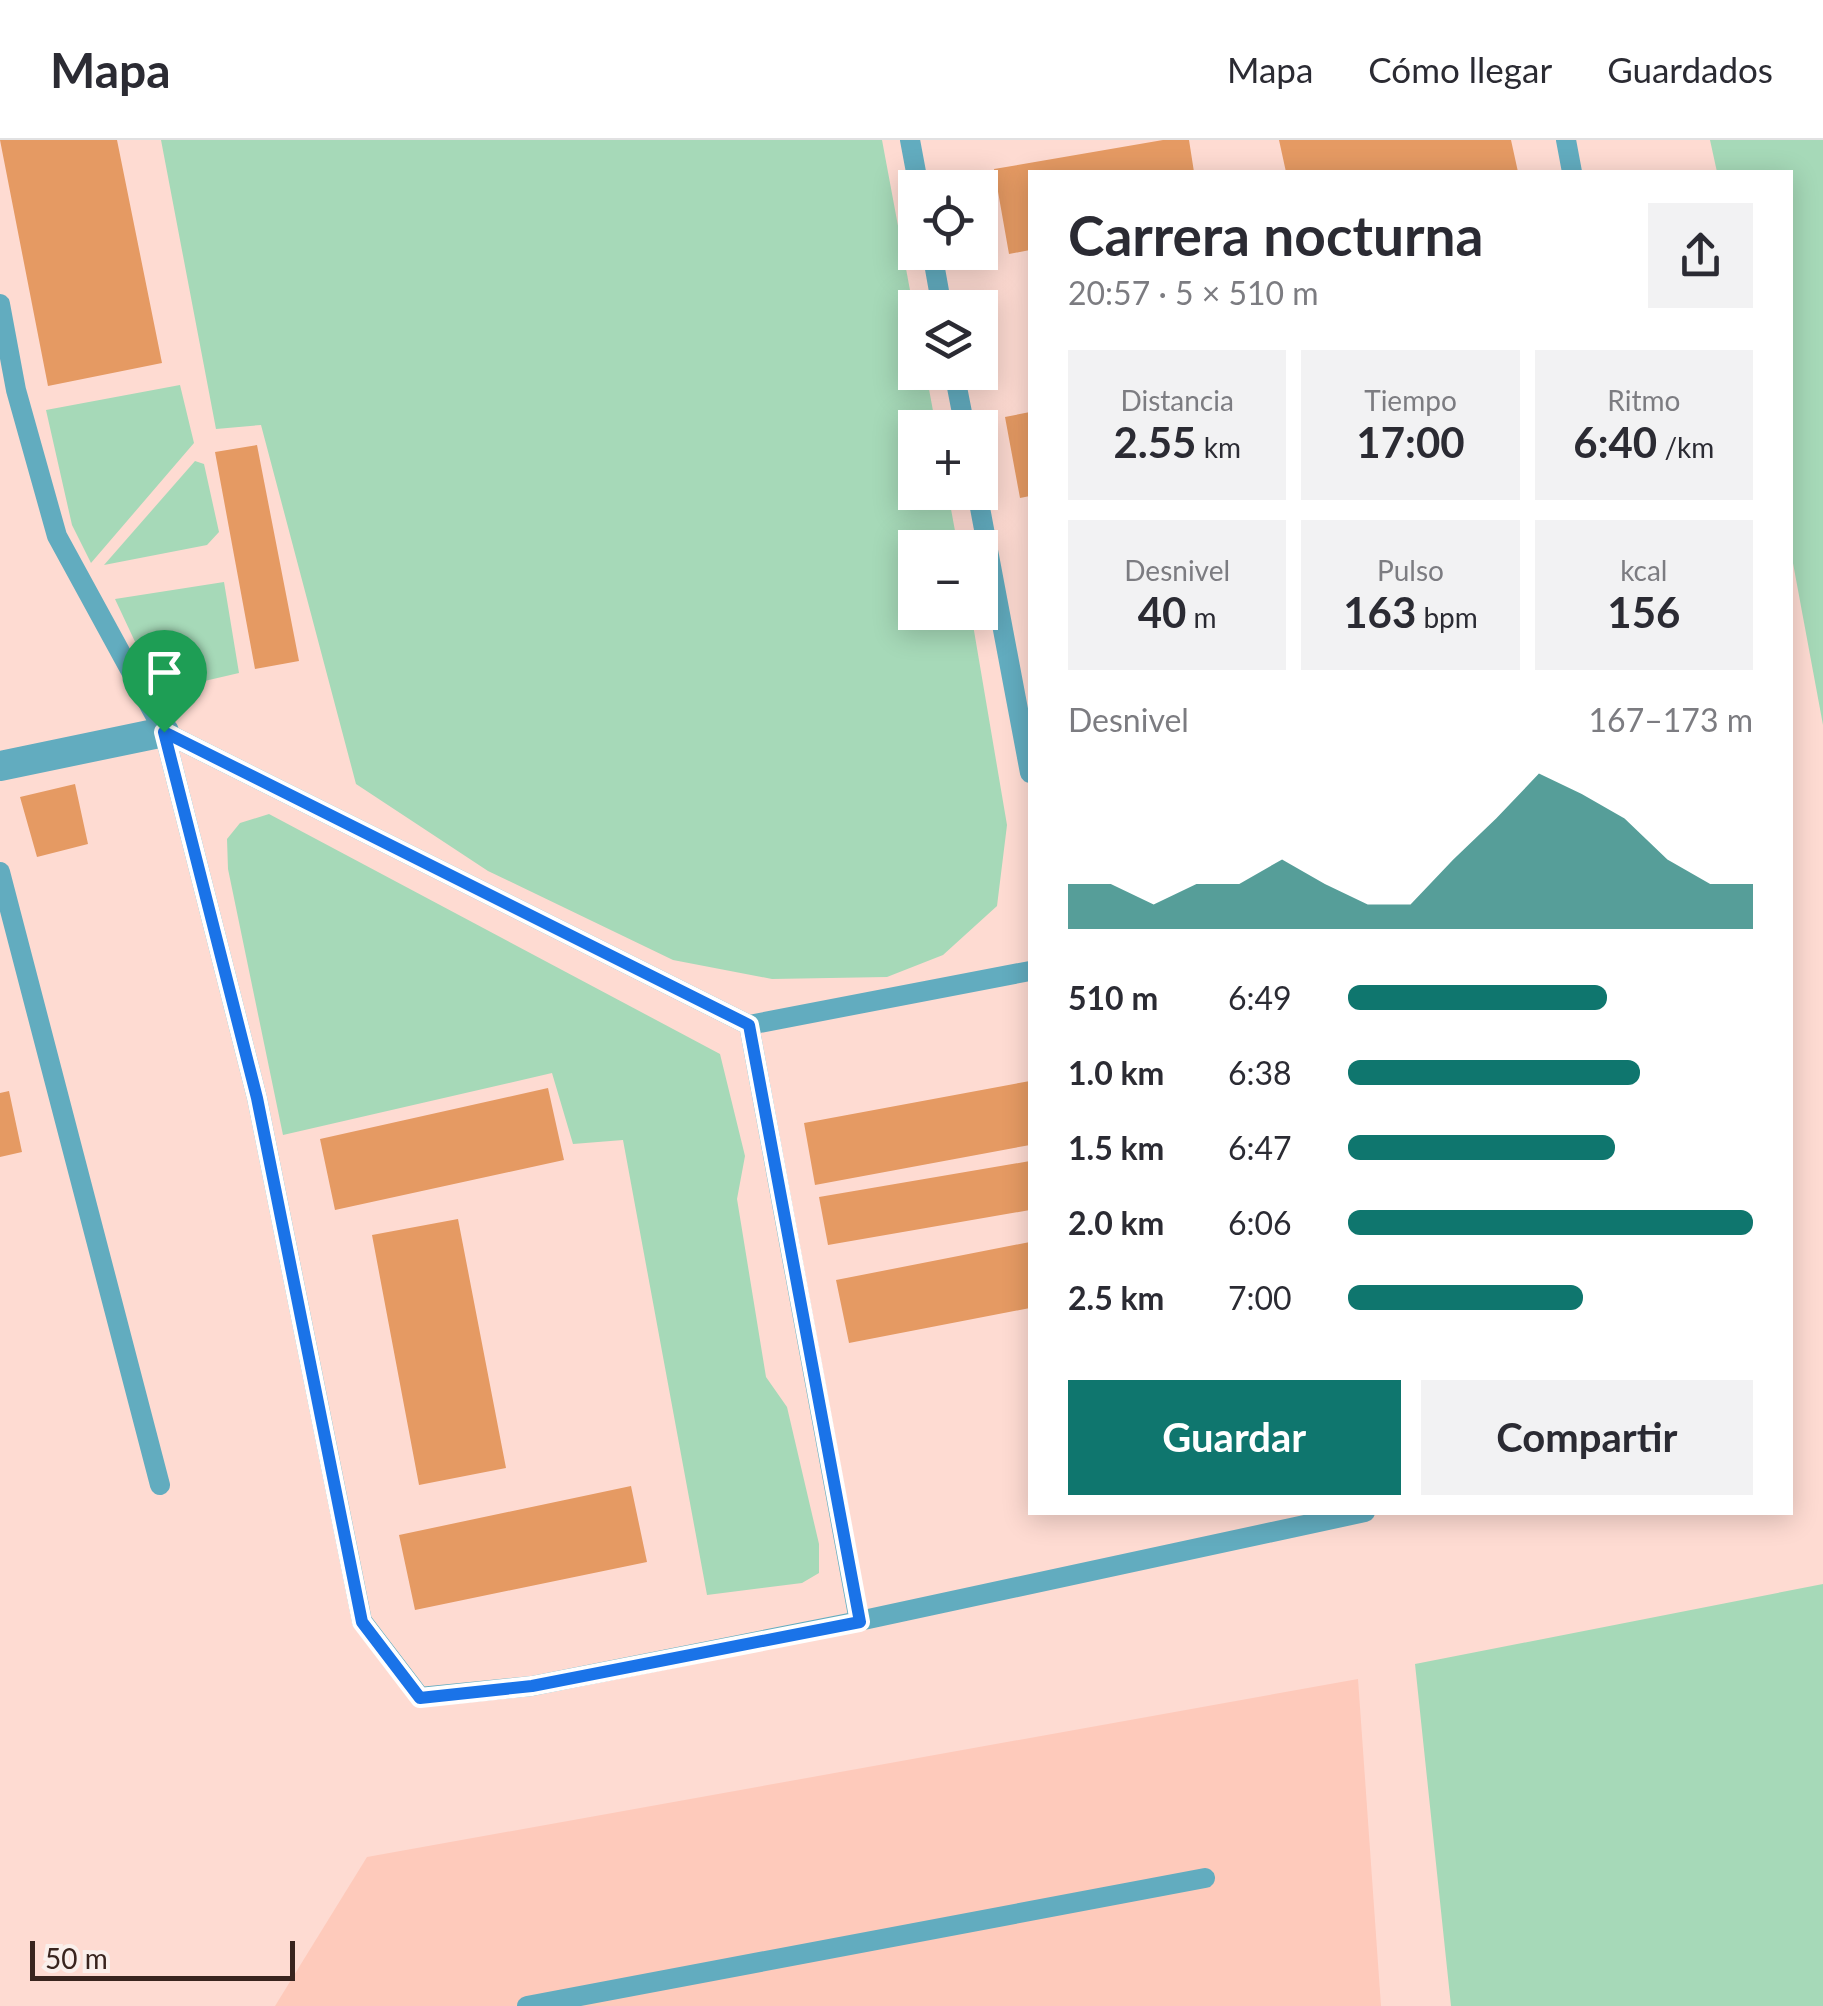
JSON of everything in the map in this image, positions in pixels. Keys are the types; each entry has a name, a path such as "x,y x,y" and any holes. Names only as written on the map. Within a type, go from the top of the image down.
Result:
{"street":[{"path":"0,766 164,732"}],"lane":[{"path":"910,140 916,170"},
{"path":"1566,140 1572,170"},
{"path":"0,304 16,390 57,536 164,732 257,1098 362,1622 420,1698 532,1686 860,1622 1351,1515"},
{"path":"980,510 1028,761"},
{"path":"164,732 749,1025 1028,971"},
{"path":"0,872 5,911 160,1485"},
{"path":"749,1025 860,1622"},
{"path":"527,2006 1205,1878"},
{"path":"647,1983 651,2006"}],"shaded area":[{"path":"1358,1679 1381,2006 275,2006 367,1857"}],"green space":[{"path":"161,140 882,140 898,226 898,270 906,270 910,290 898,290 898,390 929,390 933,410 898,410 898,510 951,510 955,530 898,530 898,630 974,630 1007,825 997,906 943,955 887,977 772,979 673,960 488,871 356,784 261,425 216,429"},
{"path":"1710,140 1823,140 1823,725 1793,563 1793,170 1717,170"},
{"path":"180,385 194,443 91,563 72,525 46,410"},
{"path":"195,461 204,464 219,532 207,545 104,565"},
{"path":"224,582 239,673 170,689 137,646 115,599"},
{"path":"269,814 720,1054 745,1156 737,1199 766,1377 787,1407 819,1544 819,1573 802,1583 707,1595 623,1140 573,1144 552,1073 283,1135 228,869 227,839 240,823"},
{"path":"1823,1584 1823,2006 1451,2006 1415,1664"}],"building":[{"path":"0,140 117,140 162,363 48,386"},
{"path":"1163,140 1189,140 1194,170 1028,170 1028,250 1009,254 998,170 994,170"},
{"path":"1279,140 1511,140 1518,170 1286,170"},
{"path":"1028,412 1028,496 1020,498 1005,417"},
{"path":"257,445 299,661 255,669 215,452"},
{"path":"75,784 88,844 37,857 20,797"},
{"path":"1028,1081 1028,1145 815,1185 804,1123"},
{"path":"548,1088 564,1160 335,1210 320,1139"},
{"path":"9,1091 22,1152 0,1157 0,1093"},
{"path":"1028,1161 1028,1210 828,1245 819,1197"},
{"path":"458,1219 506,1468 419,1485 372,1235"},
{"path":"1028,1242 1028,1308 849,1343 836,1280"},
{"path":"631,1486 647,1562 415,1610 399,1535"}],"route":[{"path":"164,732 749,1025 860,1622 532,1686 420,1698 362,1622 257,1098 164,732"}]}
